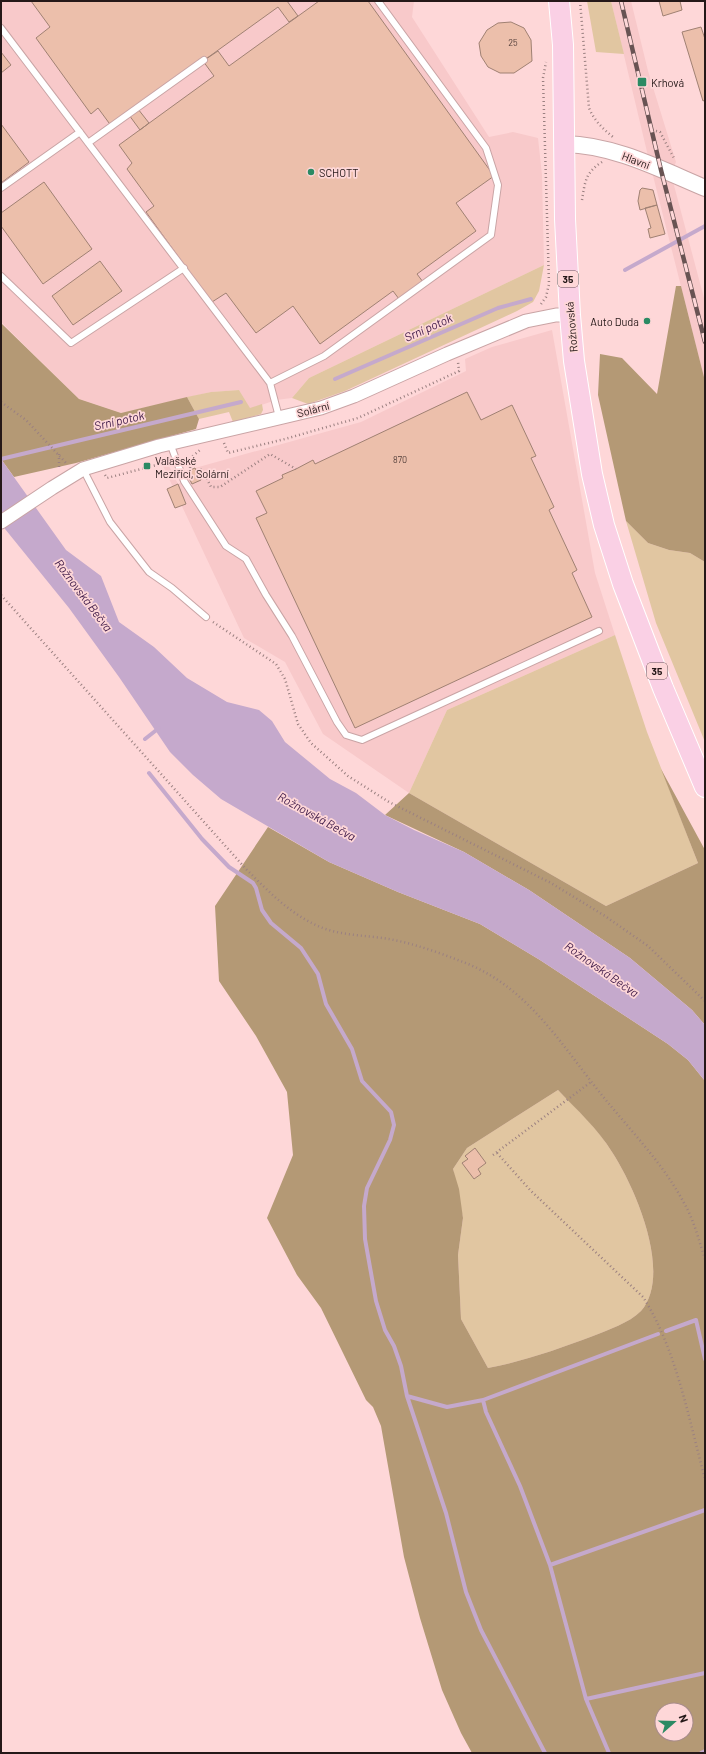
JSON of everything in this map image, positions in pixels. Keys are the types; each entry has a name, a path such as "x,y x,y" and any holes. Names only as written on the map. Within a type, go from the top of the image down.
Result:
{"main road":[{"name":"Rožnovská","path":"559,1 562,32 565,144 565,219 570,315 580,399 592,474 602,518 635,615 705,787"}],"street":[{"name":"Hlavní","path":"565,144 586,145 612,151 705,188"},
{"name":"Solární","path":"1,522 83,469 170,443 321,408 354,396 447,354 526,321 548,316 570,315"}],"lane":[{"path":"270,383 324,356 491,235 498,185 486,148 378,1"},
{"path":"1,28 270,383 279,417"},
{"path":"88,143 204,60"},
{"path":"1,188 80,132"},
{"path":"1,276 71,343 184,268"},
{"path":"170,443 184,481 226,546 246,559 266,595 292,636 337,722 346,735 362,740 599,631"},
{"path":"83,469 110,522 149,572 172,588 206,617"}],"path":[{"path":"580,1 589,108 594,119 603,130 614,138"},
{"path":"656,131 660,132 676,162"},
{"path":"540,305 546,297 549,284 545,147"},
{"path":"582,208 585,180 594,167 602,162 610,161"},
{"path":"1,402 26,420 58,453 59,469 57,474"},
{"path":"197,471 202,469 211,487 220,487 270,454 296,469"},
{"path":"103,472 107,478 176,460"},
{"path":"1,595 241,863 288,909 318,926 333,931 377,937 406,943 469,965 490,975 512,991 546,1022 591,1082 671,1181 690,1215 705,1259"},
{"path":"206,617 276,664 285,679 298,724 311,743 348,776 389,802 551,883 605,916 648,946 705,1001"},
{"path":"493,1155 591,1082"},
{"path":"497,1153 530,1191 643,1297 660,1329 674,1367 705,1479"}],"shaded area":[{"path":"1,1 414,1 412,17 489,137 513,132 538,138 542,175 544,265 309,378 292,398 276,400 250,409 239,390 211,392 121,413 79,399 1,322"},
{"path":"587,1 611,1 624,54 596,52"},
{"path":"611,1 631,1 648,71 676,162 671,174 705,302 705,381 648,156"},
{"path":"544,265 539,291 533,302 517,311 345,391 308,404 292,398 309,378"},
{"path":"676,286 681,286 705,381 705,562 690,553 669,550 648,543 626,521 598,395 600,354 622,358 657,394"},
{"path":"1,323 79,399 121,413 187,397 199,419 196,429 76,463 14,477 1,459"},
{"path":"552,330 595,573 615,635 447,710 409,793 323,734 285,662 244,638 163,466 168,464 178,484 189,478 192,484 201,480 195,468 361,422 466,371 465,359 492,347"},
{"path":"239,390 250,408 262,404 263,410 261,414 233,422 229,412 199,419 187,397 211,392"},
{"path":"626,521 648,543 669,550 690,553 705,562 705,742 656,623"},
{"path":"615,635 647,732 698,863 606,906 409,793 447,710"},
{"path":"661,769 705,850 705,1025 692,1010 630,958 529,890 464,852 385,815 409,793 606,906 698,863"},
{"path":"268,827 329,862 398,892 480,924 540,960 668,1044 688,1060 705,1081 705,1753 472,1753 461,1733 442,1690 420,1618 404,1557 381,1426 373,1407 366,1400 321,1308 297,1275 267,1218 293,1155 287,1092 256,1036 219,981 215,906","holes":["558,1090 587,1120 612,1152 631,1186 640,1208 652,1254 653,1275 650,1295 641,1311 631,1319 618,1326 567,1346 515,1362 488,1368 461,1319 458,1255 463,1218 459,1189 453,1169 467,1148"]},
{"path":"558,1090 600,1135 612,1152 631,1186 640,1208 652,1254 653,1275 650,1295 641,1311 631,1319 618,1326 567,1346 515,1362 488,1368 461,1319 458,1255 463,1218 453,1169 467,1148"}],"water":[{"name":"Rožnovská Bečva","path":"1,459 66,550 101,576 119,622 154,647 187,678 227,702 259,710 272,721 285,742 330,779 356,793 385,815 414,830 464,852 529,890 630,958 692,1010 705,1025 705,1081 688,1060 668,1044 540,960 480,924 398,892 329,862 221,799 193,775 170,752 119,677 69,608 1,524"}],"building":[{"path":"31,1 287,1 298,16 289,22 278,7 203,61 138,109 149,123 140,130 129,115 112,127 98,108 91,114 36,38 50,27"},
{"name":"SCHOTT","path":"319,1 368,1 494,176 456,203 476,231 417,274 423,282 399,299 393,291 320,344 293,306 256,333 226,293 212,302 214,306 146,212 154,206 127,169 132,163 119,145 214,76 203,61 218,51 229,66"},
{"path":"659,1 680,1 682,10 663,16"},
{"path":"511,22 524,28 531,40 532,61 514,73 500,73 488,67 481,56 479,43 487,30 498,23"},
{"path":"701,27 705,39 705,100 703,101 682,32"},
{"path":"1,52 11,65 1,73"},
{"path":"1,124 29,162 1,183"},
{"path":"44,182 92,249 43,284 1,226 1,213"},
{"path":"642,188 653,190 657,205 640,210 638,201 640,190"},
{"path":"657,205 665,234 650,238 648,229 651,228 645,208"},
{"path":"100,261 122,291 73,325 52,296"},
{"path":"467,392 481,420 512,405 536,456 531,458 554,507 549,510 577,570 572,573 592,617 355,728 256,518 267,513 256,491 283,478 282,475 313,460 315,464"},
{"path":"195,468 201,480 192,484 186,472"},
{"path":"178,484 186,504 175,508 167,489"},
{"path":"475,1148 486,1163 478,1169 481,1174 474,1179 462,1163 468,1159 465,1156"}],"waterway":[{"name":"Srní potok","path":"625,270 705,226"},
{"name":"Srní potok","path":"335,379 498,308 531,299"},
{"name":"Srní potok","path":"1,459 241,402"},
{"path":"145,739 159,728"},
{"path":"149,773 202,839 229,867 253,883 256,888 262,910 271,923 301,948 318,974 326,1004 352,1049 362,1081 391,1112 394,1125 390,1140 367,1188 364,1206 365,1239 376,1301 385,1330 394,1346 401,1366 407,1396 446,1513 466,1592 481,1630 545,1753"},
{"path":"666,1331 696,1320 705,1359"},
{"path":"407,1396 447,1407 483,1400 658,1334"},
{"path":"483,1400 486,1412 520,1486 550,1565 586,1699 609,1753"},
{"path":"550,1565 705,1510"},
{"path":"586,1699 705,1673"},
{"path":"701,1753 705,1751"}],"railway":[{"path":"621,1 661,170 705,342"}],"place":[{"name":"Krhová","path":"642,82"},
{"name":"SCHOTT","path":"311,172"},
{"name":"Auto Duda","path":"647,321"},
{"name":"Valašské Meziřící, Solární","path":"147,466"}]}
